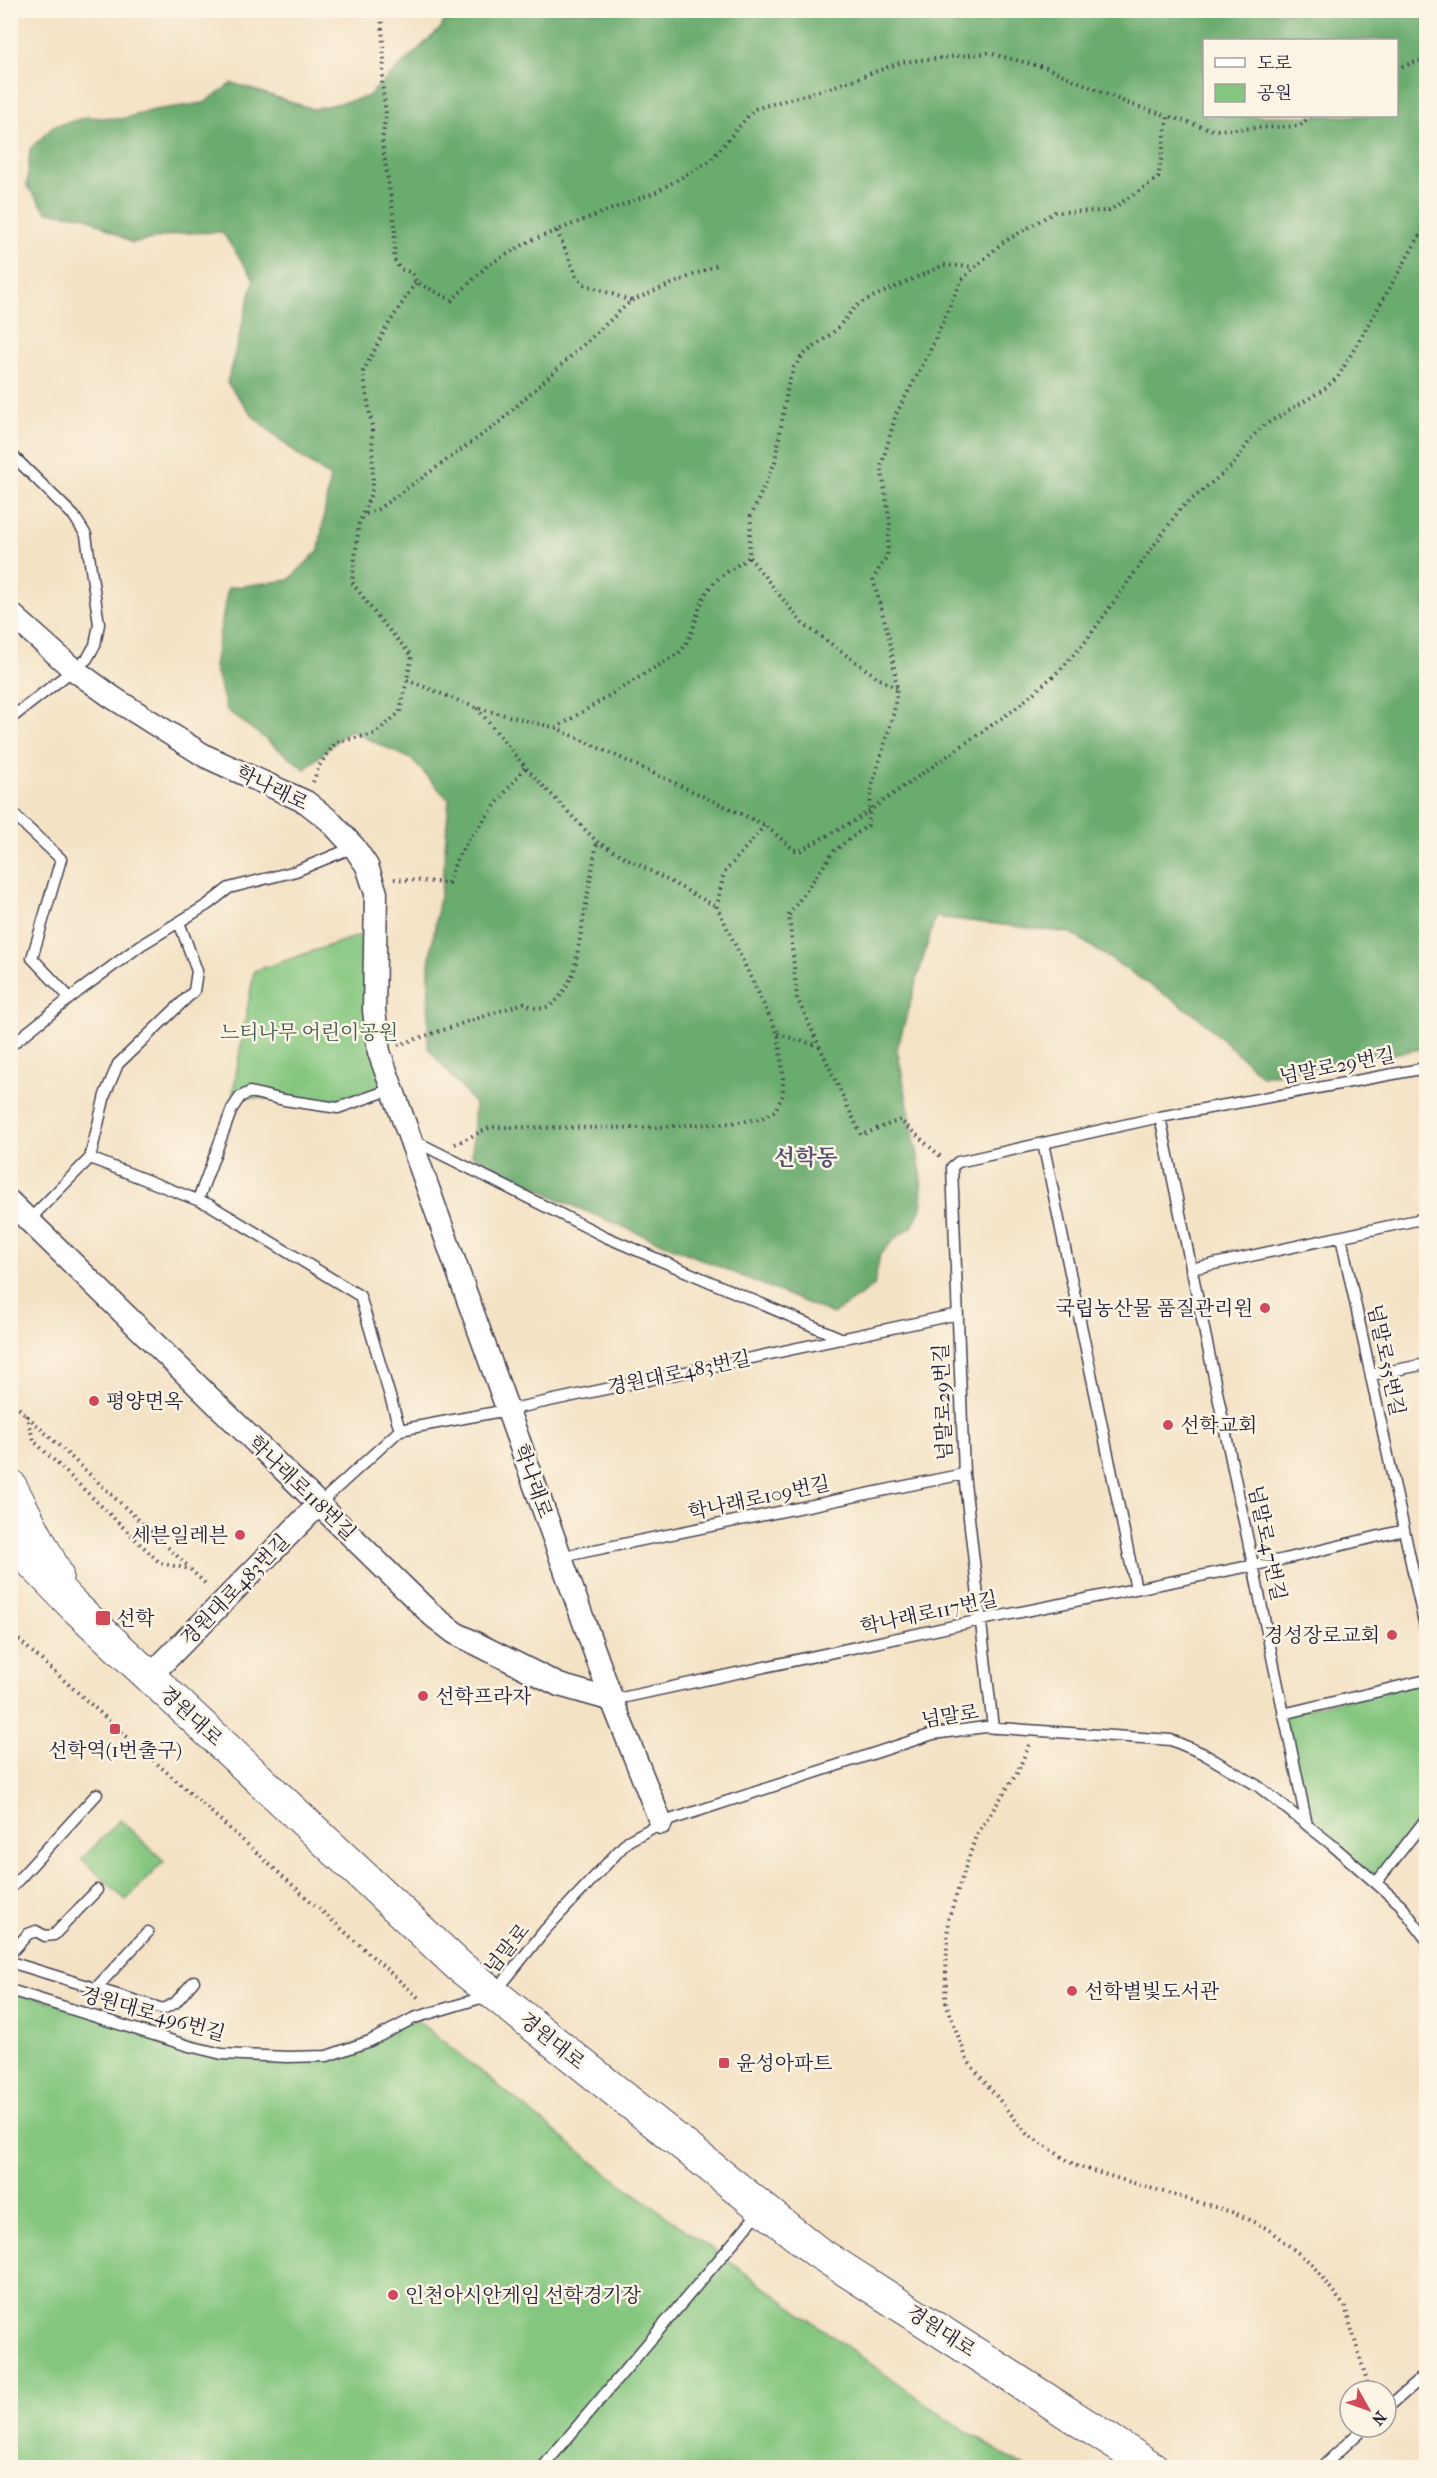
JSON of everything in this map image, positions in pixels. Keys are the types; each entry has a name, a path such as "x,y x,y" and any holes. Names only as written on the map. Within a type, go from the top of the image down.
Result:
{"main road":[{"path":"10,1485 73,1605"},
{"name":"경원대로","path":"10,1540 73,1605 459,1966 816,2251 1153,2468"},
{"path":"10,1568 73,1605"}],"street":[{"name":"학나래로","path":"10,614 73,669 205,756 306,802 329,820 354,847 366,866 375,893 374,1010 379,1052 612,1700 661,1823"},
{"name":"학나래로118번길","path":"10,1202 433,1616 455,1633 559,1685 612,1700"},
{"name":"경원대로483번길","path":"149,1677 319,1504"}],"lane":[{"path":"10,453 74,516 86,535 99,624 95,645 87,659 10,719"},
{"path":"10,808 17,819 61,859 32,958 70,998"},
{"path":"10,1046 141,945 207,905 229,888 296,871 354,847"},
{"path":"29,1220 90,1158 105,1095 118,1064 194,991 197,971 179,922"},
{"name":"넘말로29번길","path":"993,1728 964,1474 952,1167 958,1162 1160,1117 1426,1068"},
{"path":"198,1200 231,1109 240,1097 250,1092 338,1108 392,1089"},
{"name":"넘말로47번길","path":"1160,1117 1306,1825"},
{"path":"410,1138 606,1237 843,1339"},
{"path":"1043,1143 1136,1589"},
{"path":"90,1158 210,1205 360,1296 400,1430"},
{"path":"1191,1269 1426,1218"},
{"name":"넘말로55번길","path":"1341,1237 1426,1632"},
{"name":"경원대로483번길","path":"319,1504 400,1430 507,1410 958,1314"},
{"path":"1371,1375 1426,1364"},
{"name":"학나래로109번길","path":"560,1557 964,1474"},
{"name":"학나래로117번길","path":"612,1700 981,1620 1253,1565 1404,1530"},
{"path":"1283,1714 1426,1680"},
{"name":"넘말로","path":"494,1994 544,1931 627,1841 661,1823 933,1734 993,1728 1170,1740 1202,1753 1258,1786 1376,1882 1400,1904 1426,1940"},
{"path":"10,1889 97,1794"},
{"path":"1376,1882 1426,1819"},
{"path":"10,1954 28,1934 36,1931 45,1936 54,1935 97,1890"},
{"path":"96,1988 148,1932"},
{"path":"10,1962 163,2009 175,2003 194,1981"},
{"name":"경원대로496번길","path":"10,1990 189,2046 222,2054 287,2057 327,2056 370,2041 414,2018 494,1994"},
{"path":"542,2468 762,2209"},
{"path":"1398,2398 1426,2374"},
{"path":"1320,2468 1352,2439"}],"path":[{"path":"381,10 384,60 382,84 386,114 382,141 395,226 394,259 400,269 412,273 416,282 452,300 488,264 532,240 656,192 710,161 753,109 833,87 902,62 988,53 1047,68 1126,103 1213,130 1300,126 1309,117"},
{"path":"1398,67 1426,59"},
{"path":"952,1167 900,1120 861,1136 797,999 789,915 834,851 868,825 872,786 894,712 897,688 890,641 873,579 887,556 890,522 881,466 896,414 927,357 962,279 1002,243 1055,212 1109,211 1158,178 1168,116"},
{"path":"407,680 477,708 556,728 765,825 794,850 801,850 870,810 1016,708 1066,663 1086,641 1180,509 1233,465 1253,436 1263,426 1323,390 1338,377 1426,225"},
{"path":"556,230 577,277 584,284 631,301"},
{"path":"365,514 378,508 481,438 631,301 717,265"},
{"path":"897,688 878,678 802,622 749,557 751,516 775,462 788,385 794,367 802,356 836,330 855,307 866,300 944,265 975,267"},
{"path":"306,802 319,766 336,742 375,734 400,712 407,680 411,656 376,615 352,582 359,524 365,514 373,488 372,426 363,372 416,282"},
{"path":"556,728 679,653 690,638 707,591 717,579 749,557"},
{"path":"444,1155 458,1141 491,1127 638,1128 760,1119 775,1111 783,1095 778,1034 717,907 597,842 525,767 477,708"},
{"path":"370,878 448,883 457,858 470,838 525,767"},
{"path":"717,907 724,873 765,825"},
{"path":"379,1052 524,1003 539,1010 550,1007 565,989 574,972 597,842"},
{"path":"778,1034 819,1046"},
{"path":"10,1400 224,1600"},
{"path":"26,1415 33,1441 160,1563 190,1569"},
{"path":"10,1632 435,2012"},
{"path":"1035,1730 1017,1773 976,1836 948,1920 945,2000 967,2060 1027,2134 1076,2166 1235,2213 1268,2229 1312,2264 1345,2307 1366,2379"}],"green space":[{"path":"449,11 1426,11 1426,1048 1262,1076 1196,1015 1071,933 935,917 897,1049 921,1172 922,1206 912,1227 899,1235 880,1254 874,1286 833,1314 571,1205 472,1155 475,1104 428,1048 429,963 442,884 449,800 411,759 349,730 305,769 227,710 214,666 228,588 289,580 319,550 330,477 298,455 255,418 227,383 254,279 222,232 182,233 132,243 85,216 47,212 27,186 30,149 54,126 88,117 121,119 154,110 204,103 232,83 313,109 367,97 441,28"},
{"name":"느티나무 어린이공원","path":"373,931 389,1087 338,1106 238,1096 233,1092 254,971"},
{"path":"1426,1680 1426,1819 1376,1883 1307,1825 1283,1714"},
{"path":"120,1820 164,1861 126,1900 82,1859"},
{"name":"인천아시안게임 선학경기장","path":"10,1989 222,2054 327,2056 414,2018 604,2171 947,2419 1024,2467 11,2467"}],"place":[{"name":"국립농산물 품질관리원","path":"1265,1308"},
{"name":"평양면옥","path":"94,1401"},
{"name":"선학교회","path":"1168,1425"},
{"name":"세븐일레븐","path":"240,1535"},
{"name":"선학","path":"103,1618"},
{"name":"경성장로교회","path":"1392,1635"},
{"name":"선학프라자","path":"423,1696"},
{"name":"선학역(1번출구)","path":"115,1729"},
{"name":"선학별빛도서관","path":"1072,1991"},
{"name":"윤성아파트","path":"724,2063"},
{"name":"인천아시안게임 선학경기장","path":"393,2295"}],"district":[{"name":"선학동","path":"806,1158"}]}
